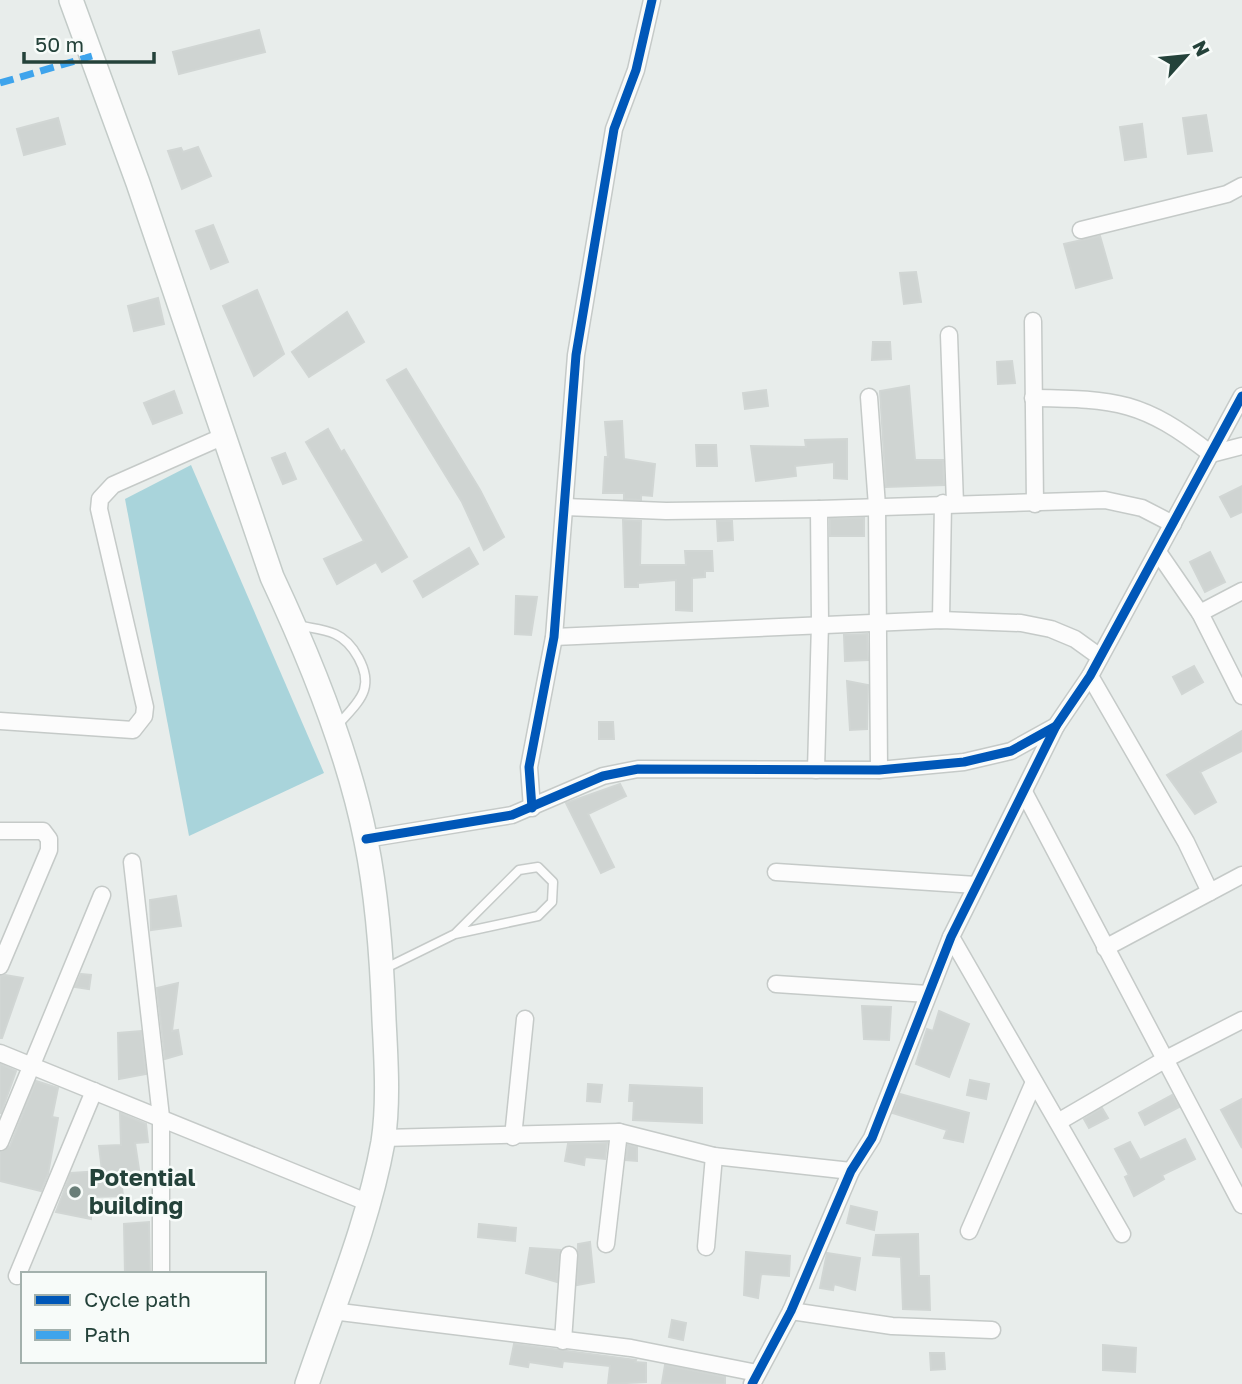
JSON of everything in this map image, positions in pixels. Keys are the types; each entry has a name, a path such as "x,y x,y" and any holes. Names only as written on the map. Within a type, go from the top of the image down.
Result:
{"main road":[{"path":"71,0 138,183 272,577 294,625 333,731 366,839 382,970 383,1138 369,1203 307,1384"}],"street":[{"path":"532,808 531,747 554,637 576,355 614,129 636,70 652,0"},
{"path":"1081,230 1227,194 1242,186"},
{"path":"1033,321 1035,504"},
{"path":"941,620 949,504 949,335"},
{"path":"332,1311 631,1348 755,1378 791,1311 851,1171 872,1138 951,937 976,885 1056,726 1090,676 1242,396"},
{"path":"869,397 877,506 879,770"},
{"path":"1033,398 1112,400 1145,411 1179,429 1211,454"},
{"path":"0,721 133,730 140,724 145,707 99,509 100,499 113,485 224,436"},
{"path":"1211,454 1242,446"},
{"path":"565,507 666,511 1035,504 1105,500 1142,508 1173,524"},
{"path":"816,770 820,623 819,509"},
{"path":"1158,552 1200,613 1242,696"},
{"path":"1200,613 1242,591"},
{"path":"554,637 820,623 941,620 1021,623 1051,629 1075,639 1100,657"},
{"path":"1090,676 1186,842 1210,892"},
{"path":"366,839 484,821 532,808 603,776 638,769 879,770 990,757 1011,751 1056,726"},
{"path":"1024,792 1242,1205"},
{"path":"0,831 43,831 49,839 49,850 0,966"},
{"path":"132,862 161,1117 161,1272"},
{"path":"776,872 976,885"},
{"path":"1105,948 1242,874"},
{"path":"0,1142 102,895"},
{"path":"951,937 1122,1234"},
{"path":"776,984 928,993"},
{"path":"513,1137 525,1019"},
{"path":"1058,1122 1166,1059 1242,1020"},
{"path":"0,1053 369,1203"},
{"path":"969,1231 1034,1082"},
{"path":"17,1276 94,1091"},
{"path":"383,1138 513,1137 619,1132 714,1156 851,1171"},
{"path":"606,1244 619,1132"},
{"path":"706,1247 714,1156"},
{"path":"563,1341 569,1255"},
{"path":"791,1311 892,1326 992,1330"}],"lane":[{"path":"294,625 335,634 346,641 365,672 366,687 361,697 333,731"},
{"path":"382,970 455,934 538,916 552,902 553,883 537,867 519,870 455,934"}],"water":[{"path":"191,465 324,773 189,836 125,499"}],"building":[{"path":"259,30 265,52 179,74 173,52"},
{"path":"1206,115 1212,151 1188,154 1183,118"},
{"path":"58,118 65,144 24,155 17,129"},
{"path":"1142,124 1146,157 1125,160 1120,127"},
{"path":"198,147 211,176 182,189 168,151 181,148 183,152"},
{"path":"213,225 228,262 211,269 196,231"},
{"path":"1100,236 1112,278 1076,288 1064,244"},
{"path":"916,272 921,302 904,304 900,273"},
{"path":"257,290 284,354 254,376 223,306"},
{"path":"158,298 164,324 134,331 128,306"},
{"path":"347,312 364,342 309,377 292,352"},
{"path":"873,342 890,342 891,359 872,360"},
{"path":"1012,361 1015,383 998,384 997,362"},
{"path":"406,369 480,490 504,537 484,550 462,502 387,380"},
{"path":"909,386 915,460 943,460 944,485 886,487 880,391"},
{"path":"766,390 768,406 745,409 743,393"},
{"path":"174,391 182,413 153,424 144,403"},
{"path":"622,421 624,459 655,464 652,496 641,495 641,500 624,499 624,493 603,493 605,457 608,457 605,422"},
{"path":"328,429 341,452 344,450 407,557 382,572 376,562 337,584 324,559 364,541 306,442"},
{"path":"847,439 847,479 834,478 834,462 795,466 796,476 756,481 751,446 806,447 805,440"},
{"path":"696,445 716,445 717,466 697,466"},
{"path":"285,453 296,479 283,484 272,458"},
{"path":"1242,486 1242,512 1231,517 1220,497"},
{"path":"864,518 864,536 830,536 830,519"},
{"path":"623,520 641,521 640,565 686,565 685,551 712,551 713,571 705,571 705,577 692,578 692,611 676,610 676,580 638,583 638,587 625,587"},
{"path":"717,521 732,521 733,540 718,541"},
{"path":"469,548 478,564 423,597 414,581"},
{"path":"1210,552 1225,582 1205,592 1190,562"},
{"path":"516,596 537,597 531,635 515,634"},
{"path":"867,634 868,660 845,661 844,635"},
{"path":"1194,666 1203,682 1182,694 1173,677"},
{"path":"847,681 868,685 867,729 850,730"},
{"path":"599,722 613,722 614,739 599,739"},
{"path":"1242,731 1242,751 1200,772 1216,802 1195,814 1167,775"},
{"path":"620,784 626,796 588,814 614,867 601,873 566,803"},
{"path":"176,896 181,926 151,930 150,900"},
{"path":"81,974 91,975 89,989 75,987"},
{"path":"0,976 23,978 0,1038"},
{"path":"178,983 172,1031 178,1030 182,1054 165,1059 157,988"},
{"path":"862,1006 891,1007 889,1040 864,1039"},
{"path":"939,1011 969,1024 949,1077 916,1064 927,1029 933,1031"},
{"path":"141,1031 146,1074 119,1079 118,1033"},
{"path":"0,1064 16,1071 1,1113 0,1113"},
{"path":"970,1080 989,1084 986,1099 967,1095"},
{"path":"36,1081 58,1088 52,1117 58,1118 48,1174 41,1191 0,1181 0,1152 10,1146"},
{"path":"588,1084 602,1085 600,1102 587,1101"},
{"path":"630,1085 702,1088 702,1123 633,1120 634,1101 629,1101"},
{"path":"900,1094 969,1113 963,1142 944,1138 947,1130 893,1113"},
{"path":"1172,1095 1179,1107 1145,1125 1139,1113"},
{"path":"1242,1099 1242,1148 1221,1110"},
{"path":"1102,1108 1108,1118 1089,1128 1084,1119"},
{"path":"120,1113 146,1124 148,1142 135,1143 140,1176 121,1179 123,1196 91,1197 91,1219 56,1212 71,1173 102,1171 99,1146 121,1145"},
{"path":"1185,1139 1195,1159 1162,1175 1164,1179 1134,1196 1125,1177 1129,1175 1115,1149 1130,1142 1140,1160"},
{"path":"607,1143 605,1159 585,1157 584,1165 565,1161 568,1144"},
{"path":"628,1145 637,1147 637,1161 626,1160"},
{"path":"851,1206 877,1212 874,1230 847,1223"},
{"path":"149,1222 150,1272 125,1272 124,1224"},
{"path":"479,1224 516,1228 515,1241 478,1237"},
{"path":"918,1234 919,1276 929,1276 930,1310 903,1309 901,1257 873,1255 876,1235"},
{"path":"590,1242 594,1282 577,1285 578,1244"},
{"path":"530,1248 560,1250 557,1282 526,1273"},
{"path":"746,1252 790,1256 789,1276 761,1274 758,1298 744,1295"},
{"path":"827,1253 860,1258 855,1290 834,1284 833,1290 820,1288"},
{"path":"672,1320 686,1323 683,1340 669,1337"},
{"path":"514,1344 636,1360 635,1362 646,1363 646,1382 608,1384 610,1366 563,1361 562,1367 529,1362 528,1367 510,1364"},
{"path":"1103,1345 1136,1348 1135,1372 1103,1370"},
{"path":"930,1353 944,1353 945,1369 931,1370"},
{"path":"665,1365 725,1377 725,1384 662,1383"}],"marked path":[{"path":"0,83 92,56"}],"cycle path":[{"path":"532,808 529,767 554,637 576,355 614,129 636,70 652,0"},
{"path":"366,839 512,815 603,776 638,769 879,770 964,762 1011,751 1056,726 1090,676 1242,396"},
{"path":"752,1384 791,1311 851,1171 872,1138 951,937 1056,726"}],"place":[{"name":"Potential building","path":"75,1192"}]}
